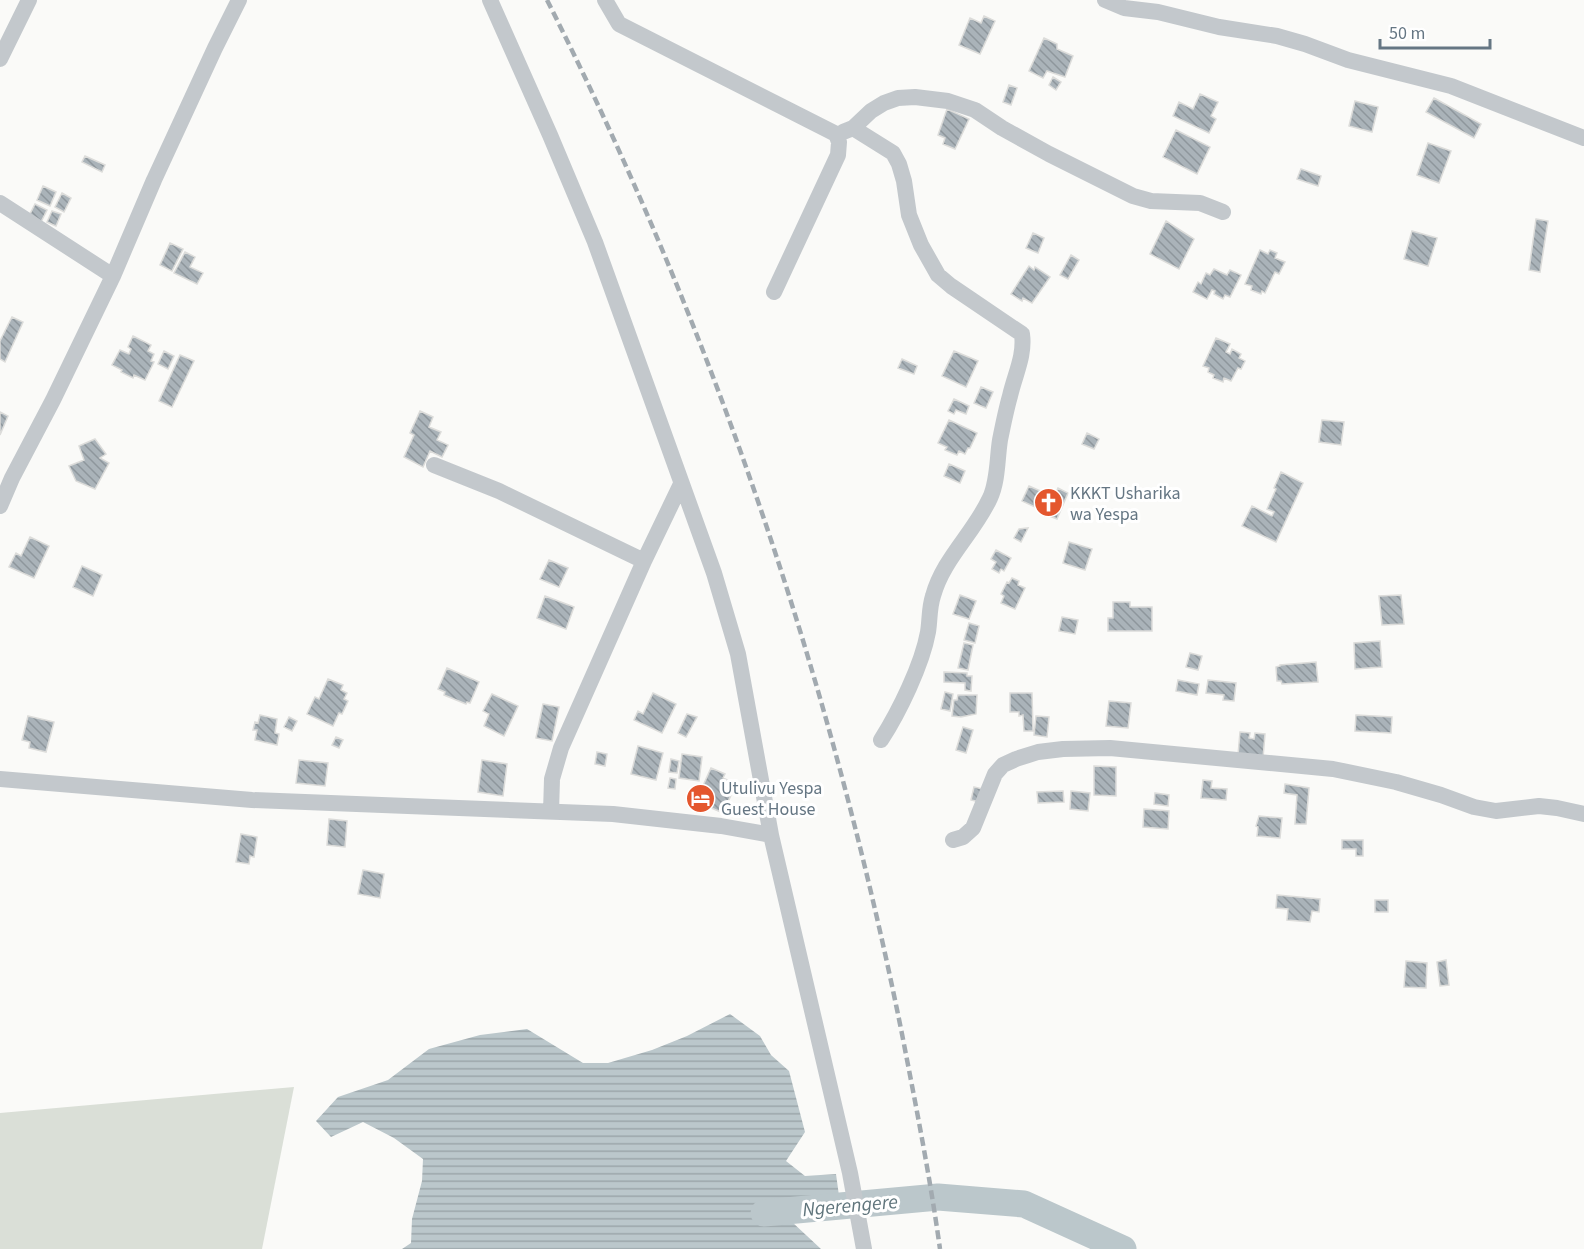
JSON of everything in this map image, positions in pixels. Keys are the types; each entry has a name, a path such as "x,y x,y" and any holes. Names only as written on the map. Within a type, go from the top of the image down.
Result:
{"street":[{"path":"0,59 29,0"},
{"path":"0,506 6,476 53,400 113,276 214,48 239,0"},
{"path":"490,0 595,242 714,573 738,654 771,835 850,1173 864,1249"},
{"path":"605,0 619,24 836,134 840,142 838,155 774,292"},
{"path":"1105,0 1124,8 1158,12 1219,27 1277,36 1305,44 1348,60 1450,86 1584,138"},
{"path":"836,134 853,128 871,111 898,98 915,97 948,101 975,110 1049,154 1132,196 1151,201 1200,203 1222,212"},
{"path":"853,128 893,153 904,181 909,215 921,245 938,275 1022,334 1023,345 1019,369 1010,394 991,496 942,572 932,597 928,634 918,666 881,740"},
{"path":"0,203 113,276"},
{"path":"435,465 499,491 644,561"},
{"path":"551,812 552,779 561,748 644,561 681,484"},
{"path":"953,840 963,837 973,828 995,774 1003,765 1038,752 1063,749 1110,748 1333,769 1396,782 1474,807 1496,811 1539,806 1584,814"},
{"path":"0,779 252,800 613,814 721,826 771,835"}],"shaded area":[{"path":"730,1014 760,1036 771,1055 789,1071 805,1132 786,1161 805,1176 836,1174 840,1203 802,1206 792,1222 821,1249 402,1249 411,1243 412,1219 422,1181 423,1159 394,1138 363,1122 331,1137 316,1121 338,1097 388,1080 429,1049 480,1035 527,1029 583,1063 608,1063 652,1050 687,1036"},
{"path":"294,1087 262,1249 0,1249 0,1113"}],"building":[{"path":"984,16 995,21 980,54 959,45 970,18 981,23"},
{"path":"1044,38 1057,44 1057,49 1073,56 1065,77 1047,71 1043,78 1029,71"},
{"path":"1053,77 1061,82 1056,90 1049,85"},
{"path":"1009,85 1017,88 1011,105 1003,102"},
{"path":"1200,94 1218,102 1211,116 1216,119 1209,133 1173,116 1179,102 1193,109"},
{"path":"1434,98 1481,124 1474,138 1426,112"},
{"path":"1355,101 1378,107 1372,132 1349,126"},
{"path":"947,109 969,119 955,149 943,144 945,138 938,135"},
{"path":"1176,130 1210,147 1197,174 1163,157"},
{"path":"1428,143 1451,151 1439,183 1417,175"},
{"path":"85,156 105,165 102,172 82,162"},
{"path":"1301,169 1321,176 1318,186 1297,179"},
{"path":"43,186 56,192 50,206 37,200"},
{"path":"62,193 71,198 64,212 55,207"},
{"path":"35,204 47,210 40,224 28,218"},
{"path":"52,211 61,214 56,226 47,222"},
{"path":"1536,219 1548,221 1540,272 1529,270"},
{"path":"1166,221 1194,239 1179,269 1150,254"},
{"path":"1412,231 1437,238 1428,266 1404,259"},
{"path":"1033,233 1044,238 1038,253 1026,248"},
{"path":"170,243 183,249 172,271 160,265"},
{"path":"1260,250 1268,254 1270,250 1277,253 1275,258 1285,262 1279,274 1275,272 1265,293 1262,291 1261,294 1251,290 1252,286 1245,284"},
{"path":"185,252 195,257 190,267 203,273 197,284 174,273"},
{"path":"1071,255 1079,260 1068,279 1060,275"},
{"path":"1029,266 1034,270 1035,267 1050,277 1032,303 1023,298 1022,301 1011,294"},
{"path":"1214,269 1227,275 1230,270 1241,275 1230,297 1225,295 1223,299 1214,294 1215,291 1212,290 1207,299 1193,292 1198,282 1201,284 1206,273 1210,275"},
{"path":"12,317 23,322 5,362 0,359 0,341"},
{"path":"133,336 151,345 148,351 154,354 151,361 154,362 145,380 134,375 133,378 112,365 120,350 129,354 131,349 128,347"},
{"path":"1216,338 1230,344 1226,352 1230,354 1232,349 1241,354 1239,358 1245,361 1231,381 1224,378 1223,382 1213,378 1214,375 1208,372 1209,368 1203,366"},
{"path":"164,351 174,356 168,369 158,364"},
{"path":"954,351 978,361 966,387 942,376"},
{"path":"180,355 194,361 172,407 159,401"},
{"path":"902,359 917,366 914,374 898,368"},
{"path":"981,387 993,392 986,408 974,403"},
{"path":"954,399 969,406 966,414 956,410 954,414 948,411"},
{"path":"420,411 433,417 429,427 441,432 437,440 448,445 442,457 430,451 423,467 404,457 414,435 410,433"},
{"path":"0,412 8,416 0,435"},
{"path":"949,420 977,433 965,454 959,451 957,455 945,450 947,447 938,443"},
{"path":"1322,420 1344,422 1341,445 1319,442"},
{"path":"1087,433 1099,439 1094,449 1082,444"},
{"path":"95,439 106,454 100,458 109,463 95,489 76,481 69,466 84,460 79,446"},
{"path":"949,464 965,471 960,483 944,476"},
{"path":"1281,472 1303,483 1276,542 1242,526 1252,506 1272,516 1274,512 1267,509"},
{"path":"1029,486 1054,497 1058,488 1068,493 1057,519 1022,501"},
{"path":"1028,528 1021,542 1014,538 1019,529"},
{"path":"30,537 49,546 34,578 9,567 16,553 21,556"},
{"path":"1069,542 1092,549 1085,570 1063,563"},
{"path":"996,550 1011,558 1004,571 1001,569 999,573 992,569 996,562 991,559"},
{"path":"549,560 568,568 559,587 540,579"},
{"path":"82,566 102,575 93,596 73,587"},
{"path":"1012,578 1019,581 1018,585 1025,588 1015,609 1001,603 1004,596 1001,594 1007,582 1009,583"},
{"path":"960,595 976,601 969,619 953,614"},
{"path":"1401,595 1404,624 1382,625 1379,596"},
{"path":"545,596 574,607 566,629 537,618"},
{"path":"1113,602 1130,602 1130,607 1152,607 1152,631 1108,631 1108,618 1113,618"},
{"path":"1062,617 1078,620 1075,634 1059,631"},
{"path":"969,623 979,626 975,643 964,640"},
{"path":"1380,641 1382,667 1355,669 1354,643"},
{"path":"964,643 973,645 968,670 958,668"},
{"path":"1190,653 1202,656 1198,670 1186,667"},
{"path":"1316,662 1318,682 1282,684 1281,681 1277,681 1276,667 1280,665"},
{"path":"447,668 479,682 470,703 466,704 444,695 445,692 438,689"},
{"path":"944,672 967,673 967,676 972,676 971,691 965,690 965,683 944,682"},
{"path":"328,679 343,685 341,690 347,693 344,699 348,701 333,726 307,714 315,697 319,699"},
{"path":"1178,680 1199,684 1197,695 1176,691"},
{"path":"1208,680 1236,683 1234,701 1223,700 1224,695 1206,693"},
{"path":"945,692 953,694 950,711 941,709"},
{"path":"653,693 676,704 662,733 634,720 638,711 643,714"},
{"path":"1010,693 1032,693 1033,731 1024,731 1023,715 1019,716 1019,712 1010,712"},
{"path":"492,694 518,706 504,736 484,726 489,714 483,711"},
{"path":"958,695 977,695 976,714 952,716 954,700 957,700"},
{"path":"1109,701 1131,703 1128,728 1106,726"},
{"path":"543,704 559,707 552,741 536,738"},
{"path":"687,714 697,717 686,737 678,733"},
{"path":"260,715 277,719 275,733 279,734 277,745 255,740 257,730 253,730"},
{"path":"1356,715 1392,717 1391,733 1355,731"},
{"path":"28,716 54,722 46,752 29,748 30,742 22,740"},
{"path":"1036,716 1049,717 1047,737 1034,735"},
{"path":"289,717 297,721 292,731 284,727"},
{"path":"963,727 973,730 966,753 956,750"},
{"path":"1240,732 1250,733 1249,738 1254,739 1255,733 1265,734 1263,758 1238,755"},
{"path":"336,737 343,740 339,748 332,745"},
{"path":"638,746 663,753 656,780 631,774"},
{"path":"597,752 607,754 605,766 595,764"},
{"path":"682,754 702,757 699,781 679,778"},
{"path":"671,759 679,761 677,773 669,772"},
{"path":"299,760 328,763 325,786 296,783"},
{"path":"482,760 507,764 503,796 478,792"},
{"path":"1094,766 1116,767 1116,796 1094,795"},
{"path":"711,768 725,774 723,778 736,784 723,813 693,800 698,789 701,790"},
{"path":"670,778 676,779 675,789 668,788"},
{"path":"1203,780 1212,781 1211,788 1227,789 1226,800 1201,798"},
{"path":"1285,784 1309,788 1306,824 1295,824 1297,795 1284,793"},
{"path":"974,787 983,789 980,802 971,800"},
{"path":"1063,791 1064,802 1038,803 1037,792"},
{"path":"1071,791 1090,793 1088,811 1070,809"},
{"path":"1155,793 1169,795 1168,806 1154,804"},
{"path":"1144,809 1169,811 1168,829 1143,827"},
{"path":"1259,816 1282,818 1280,838 1257,836 1258,827 1256,826"},
{"path":"329,819 347,821 345,847 327,845"},
{"path":"241,834 257,837 254,857 250,856 249,864 236,862"},
{"path":"1342,840 1363,840 1363,856 1356,856 1356,849 1342,849"},
{"path":"363,870 384,874 380,898 358,894"},
{"path":"1277,895 1320,899 1319,912 1312,911 1310,922 1287,920 1288,909 1276,908"},
{"path":"1375,900 1388,900 1388,912 1375,912"},
{"path":"1446,960 1449,985 1440,986 1437,962"},
{"path":"1406,961 1427,963 1426,988 1404,987"}],"waterway":[{"name":"Ngerengere","path":"764,1213 938,1197 1024,1204 1123,1249"}],"railway":[{"path":"547,0 607,124 662,249 713,376 802,636 873,900 902,1034 940,1249"}],"place":[{"name":"KKKT Usharika wa Yespa","path":"1049,503"},
{"name":"Utulivu Yespa Guest House","path":"700,798"}]}
